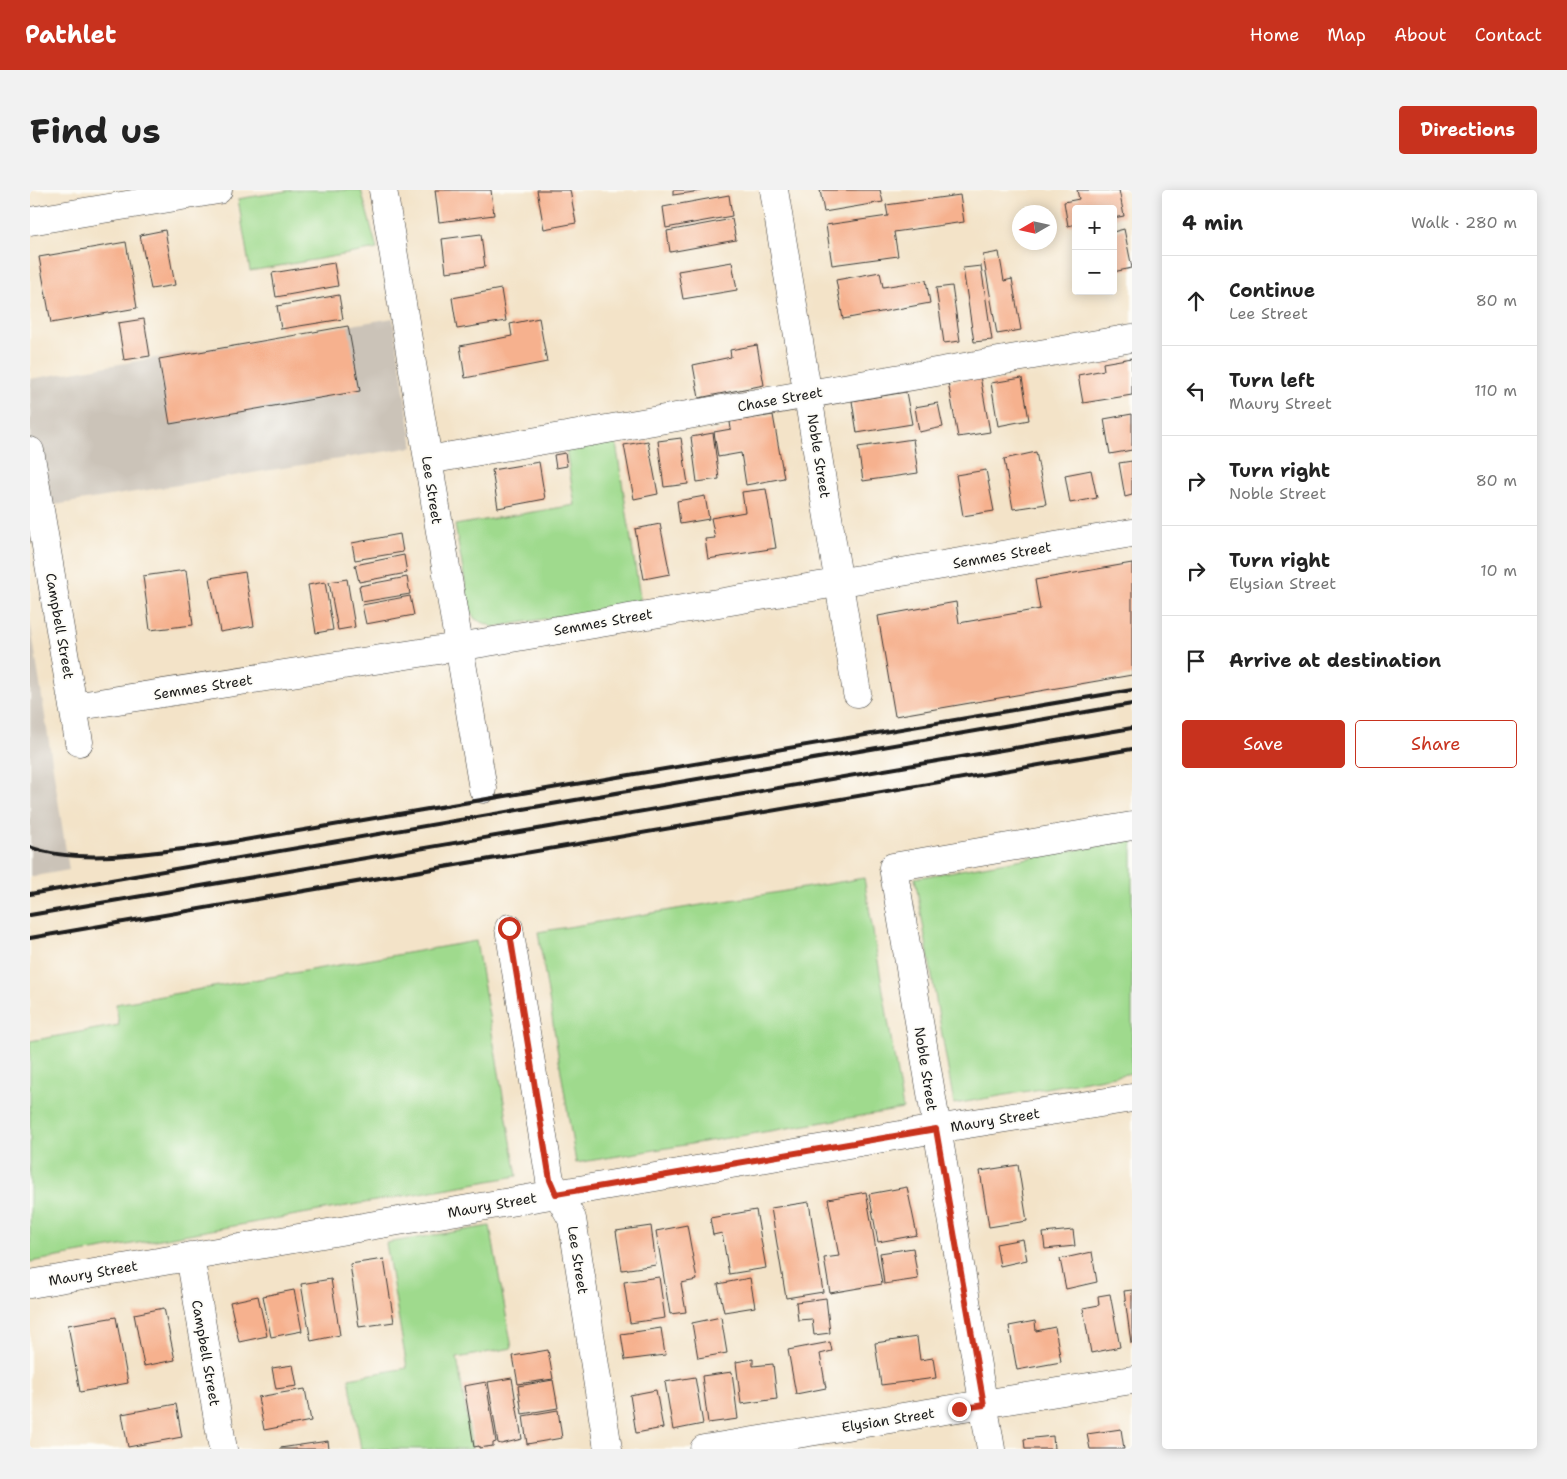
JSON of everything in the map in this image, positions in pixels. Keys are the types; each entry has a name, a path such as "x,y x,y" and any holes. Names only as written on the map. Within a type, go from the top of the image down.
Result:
{"street":[{"path":"30,221 218,190"},
{"name":"Lee Street","path":"383,190 483,789"},
{"name":"Noble Street","path":"774,190 857,693"},
{"name":"Chase Street","path":"428,460 1132,338"},
{"name":"Campbell Street","path":"30,451 79,742"},
{"name":"Semmes Street","path":"73,707 458,647 1132,533"},
{"name":"Noble Street","path":"991,1449 893,866 1132,826"},
{"name":"Lee Street","path":"509,928 550,1180 556,1194 572,1219 608,1449"},
{"name":"Maury Street","path":"30,1284 936,1129 1132,1098"},
{"name":"Campbell Street","path":"190,1256 223,1449"},
{"name":"Elysian Street","path":"704,1449 1132,1380"}],"shaded area":[{"path":"393,318 413,447 30,509 30,379"},
{"path":"30,620 69,870 30,877"}],"green space":[{"path":"292,190 361,190 377,249 250,271 238,199"},
{"path":"615,437 641,604 493,627 475,619 470,610 455,525 575,505 565,444"},
{"path":"1132,840 1132,1073 954,1104 915,878"},
{"path":"864,878 903,1109 576,1163 538,932"},
{"path":"476,941 517,1176 30,1262 30,1041 119,1025 116,1004"},
{"path":"490,1226 512,1348 457,1358 472,1449 361,1449 349,1378 407,1368 386,1243"}],"building":[{"path":"435,190 491,190 494,215 439,222"},
{"path":"537,190 570,190 576,223 544,229"},
{"path":"673,190 701,190 701,191 673,195"},
{"path":"820,190 880,190 883,202 824,212"},
{"path":"1077,190 1119,190 1124,216 1117,217 1117,205 1072,205 1072,225 1068,226 1064,202 1079,199"},
{"path":"729,195 732,216 666,228 663,207"},
{"path":"960,195 964,222 894,232 898,256 832,265 826,225 888,216 886,205"},
{"path":"732,219 736,240 670,252 667,231"},
{"path":"1124,229 1132,268 1117,271 1117,250 1117,231"},
{"path":"165,230 175,285 151,289 140,235"},
{"path":"481,234 485,267 446,272 442,239"},
{"path":"126,242 137,308 51,323 39,257"},
{"path":"999,252 1004,281 1012,279 1021,330 997,334 983,255"},
{"path":"732,262 737,290 683,299 678,271"},
{"path":"334,263 338,286 276,297 272,273"},
{"path":"981,266 992,340 974,342 963,268"},
{"path":"880,272 883,287 926,280 930,303 843,319 836,280"},
{"path":"952,286 960,341 944,343 936,288"},
{"path":"501,289 506,321 457,329 452,298"},
{"path":"339,295 343,319 281,329 277,306"},
{"path":"539,318 547,362 465,378 460,346 512,336 510,324"},
{"path":"144,319 150,356 124,360 118,323"},
{"path":"348,326 360,391 170,424 159,359"},
{"path":"757,345 764,385 699,398 693,365 731,357 730,350"},
{"path":"1132,358 1132,395 1083,403 1078,375 1104,370 1103,363"},
{"path":"980,376 990,432 958,437 948,382"},
{"path":"1022,378 1029,420 998,426 991,383"},
{"path":"906,392 912,424 857,433 852,401"},
{"path":"938,403 943,427 919,432 915,407"},
{"path":"1132,414 1132,450 1110,454 1104,419"},
{"path":"773,415 784,478 746,485 741,453 718,457 714,432 731,429 730,422"},
{"path":"713,433 719,479 697,482 691,437"},
{"path":"681,438 688,484 664,487 658,441"},
{"path":"913,439 918,473 863,481 858,447"},
{"path":"648,441 658,494 634,499 624,445"},
{"path":"1036,452 1046,504 1013,509 1004,459"},
{"path":"565,453 567,466 556,468 554,455"},
{"path":"1132,461 1132,495 1125,497 1119,463"},
{"path":"539,462 545,499 498,508 492,470"},
{"path":"986,470 994,511 963,516 956,475"},
{"path":"1091,470 1097,498 1070,503 1065,475"},
{"path":"766,489 776,548 708,559 705,539 715,538 711,518 745,512 742,492"},
{"path":"705,496 709,519 680,524 677,501"},
{"path":"660,524 670,574 644,579 635,529"},
{"path":"400,534 403,552 355,560 352,543"},
{"path":"404,555 407,573 359,582 355,565"},
{"path":"1132,563 1132,675 895,716 878,616 956,602 959,623 1040,609 1035,580"},
{"path":"186,570 193,625 150,630 143,576"},
{"path":"245,572 254,626 220,632 210,578"},
{"path":"407,577 410,594 362,602 359,586"},
{"path":"347,579 355,627 338,630 329,582"},
{"path":"325,582 333,630 316,633 308,585"},
{"path":"410,596 414,615 366,624 362,605"},
{"path":"1018,1165 1027,1221 989,1227 980,1171"},
{"path":"907,1187 917,1235 878,1242 869,1194"},
{"path":"866,1192 882,1284 830,1293 824,1258 839,1256 828,1199"},
{"path":"809,1202 823,1292 786,1298 771,1208"},
{"path":"756,1210 766,1268 729,1274 722,1233 713,1235 710,1218"},
{"path":"687,1225 697,1280 681,1283 686,1312 670,1314 656,1231"},
{"path":"651,1226 656,1265 622,1270 616,1231"},
{"path":"1073,1230 1075,1246 1045,1249 1043,1233"},
{"path":"1023,1239 1027,1260 1000,1266 996,1244"},
{"path":"913,1248 918,1279 884,1284 880,1253"},
{"path":"1092,1252 1097,1282 1066,1289 1060,1259"},
{"path":"384,1259 394,1322 359,1327 350,1264"},
{"path":"659,1277 665,1318 630,1323 624,1282"},
{"path":"750,1278 755,1307 724,1312 718,1284"},
{"path":"331,1279 340,1335 311,1341 301,1284"},
{"path":"294,1290 302,1331 271,1337 263,1296"},
{"path":"1132,1290 1132,1343 1131,1343 1124,1291"},
{"path":"1110,1294 1120,1347 1091,1353 1083,1308 1099,1305 1098,1296"},
{"path":"258,1296 267,1336 239,1342 230,1302"},
{"path":"826,1298 830,1333 814,1335 812,1319 798,1320 796,1302"},
{"path":"164,1308 175,1360 144,1366 134,1314"},
{"path":"116,1317 128,1383 80,1392 68,1325"},
{"path":"721,1317 727,1353 698,1358 692,1323"},
{"path":"1035,1321 1036,1331 1055,1327 1061,1362 1017,1370 1009,1326"},
{"path":"661,1328 665,1355 625,1360 621,1334"},
{"path":"917,1337 920,1360 933,1358 936,1378 881,1385 875,1343"},
{"path":"830,1342 832,1351 820,1354 826,1388 796,1394 788,1350"},
{"path":"548,1350 553,1379 518,1384 513,1356"},
{"path":"753,1359 753,1366 773,1364 777,1399 741,1404 736,1362"},
{"path":"293,1365 297,1386 276,1389 272,1368"},
{"path":"732,1372 738,1419 708,1423 702,1376"},
{"path":"695,1377 703,1424 673,1430 665,1382"},
{"path":"512,1378 522,1439 501,1444 498,1443 488,1382"},
{"path":"553,1380 558,1408 522,1414 518,1386"},
{"path":"486,1382 496,1442 493,1443 493,1446 479,1448 479,1446 474,1447 464,1386"},
{"path":"305,1389 311,1421 264,1430 258,1397"},
{"path":"656,1390 663,1428 636,1433 630,1395"},
{"path":"176,1404 182,1437 128,1447 122,1414"},
{"path":"558,1410 562,1438 527,1444 523,1416"},
{"path":"1121,1429 1124,1449 1090,1449 1087,1434"},
{"path":"1053,1436 1054,1449 1025,1449 1024,1439"},
{"path":"328,1441 329,1449 280,1449 280,1448"}],"railway":[{"path":"30,847 51,853 75,856 100,856 154,853 227,843 1132,690"},
{"path":"30,894 1132,704"},
{"path":"30,915 1132,728"},
{"path":"30,938 1132,749"}],"route":[{"path":"509,928 550,1180 556,1194 936,1129 984,1405 959,1409"}]}
